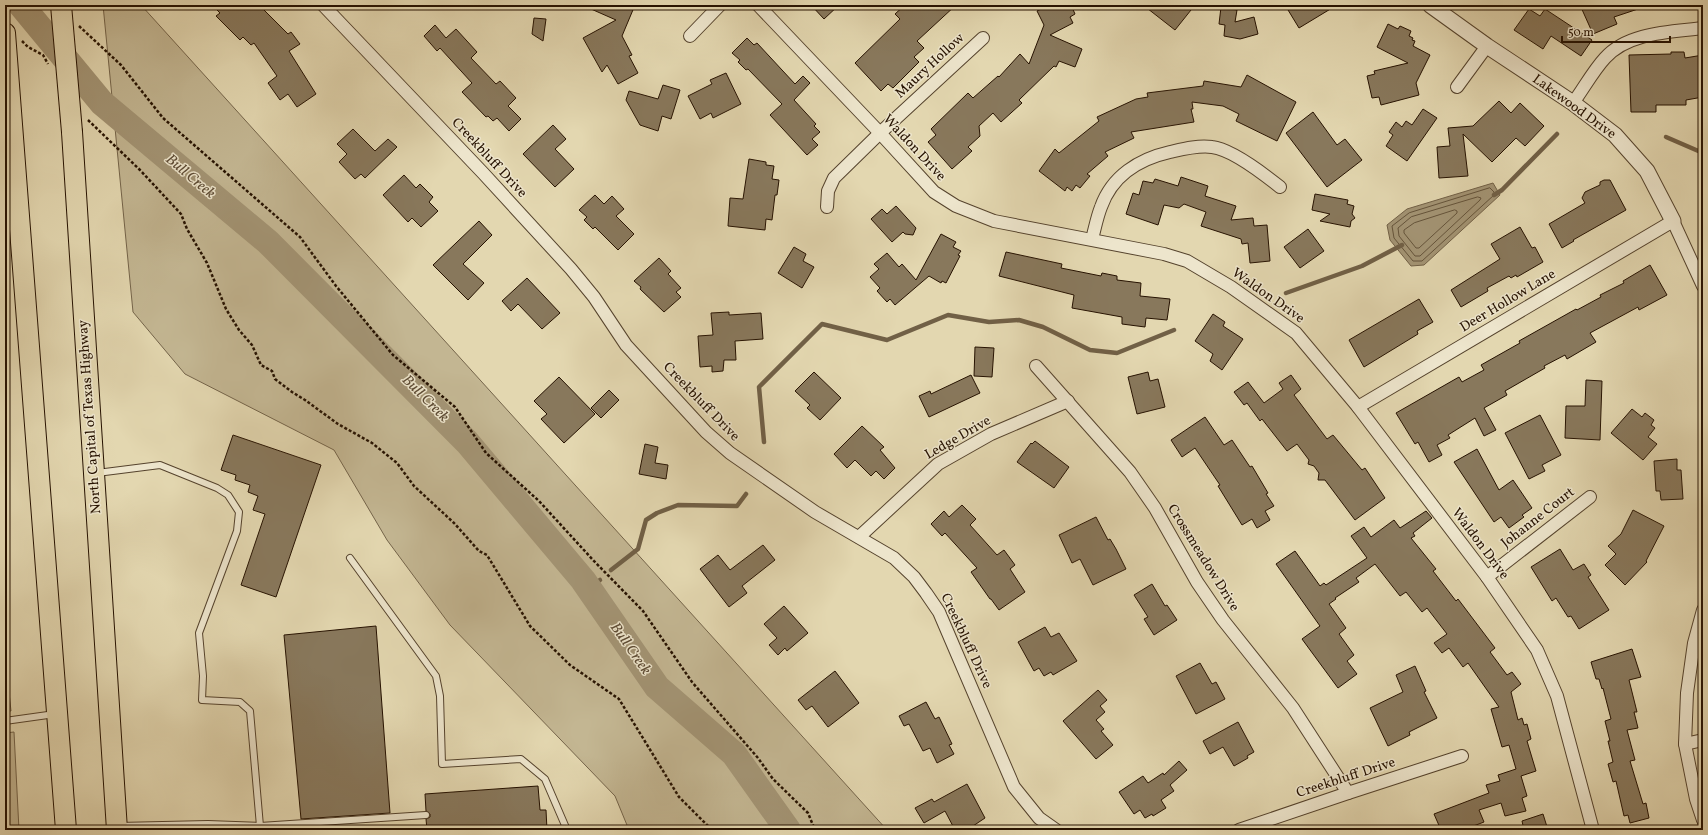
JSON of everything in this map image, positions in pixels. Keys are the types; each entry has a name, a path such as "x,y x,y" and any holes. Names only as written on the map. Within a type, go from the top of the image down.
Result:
{"highway":[{"name":"North Capital of Texas Highway","path":"61,5 72,132 117,828"},
{"path":"12,36 8,67 66,830"}],"street":[{"name":"Creekbluff Drive","path":"323,5 483,173 571,269 594,297 626,345 706,432 730,453 815,512 894,558 914,577 939,612 1014,787 1039,818 1056,830"},
{"path":"690,36 720,5"},
{"name":"Waldon Drive","path":"758,5 934,192 956,206 994,221 1092,239 1164,254 1186,261 1231,287 1296,333 1358,407 1487,577 1537,650 1554,689 1593,830"},
{"name":"Lakewood Drive","path":"1430,5 1487,46 1573,103 1615,135 1647,171 1673,221 1703,286"},
{"path":"1573,103 1605,57 1619,47 1638,37 1703,28"},
{"name":"Maury Hollow","path":"827,207 828,191 834,178 880,133 983,38"},
{"path":"1457,88 1487,46"},
{"path":"1092,239 1101,205 1114,183 1133,166 1154,156 1185,149 1213,147 1229,153 1252,166 1280,187"},
{"name":"Deer Hollow Lane","path":"1358,407 1673,221"},
{"name":"Crossmeadow Drive","path":"1036,366 1130,472 1155,508 1197,582 1223,620 1293,708 1348,793"},
{"name":"Ledge Drive","path":"859,537 938,464 991,434 1068,401"},
{"name":"Johanne Court","path":"1487,577 1590,497"},
{"path":"1703,610 1694,643 1687,693 1685,744 1700,798 1703,820"},
{"path":"1685,744 1703,740"},
{"name":"Creekbluff Drive","path":"1238,830 1462,756"}],"lane":[{"path":"94,473 160,465 216,488 228,495 239,512 237,531 199,633 203,676 202,700 240,702 250,711 260,828"},
{"path":"350,558 436,676 440,696 442,764 521,759 546,779 567,830"},
{"path":"5,721 58,714"},
{"path":"117,828 260,828 426,815"}],"path":[{"path":"75,21 121,65 163,118 300,237 336,286 393,355 455,407 486,453 539,501 593,560 643,611 692,682 758,758 773,779 808,813 815,830"},
{"path":"12,36 42,55 51,68"},
{"path":"86,118 140,170 181,214 187,229 207,263 226,309 239,330 252,345 261,364 272,371 275,379 292,392 338,424 372,443 398,463 414,486 454,523 479,551 487,555 530,626 570,665 619,699 679,797 712,830"}],"shaded area":[{"path":"103,5 141,5 887,830 629,830 615,796 450,625 387,540 334,450 185,374 133,312"},
{"path":"5,655 11,711 5,711"},
{"path":"14,732 19,830 5,830 5,733"}],"water":[{"path":"1493,183 1500,195 1424,265 1411,266 1390,240 1387,225 1407,209"}],"building":[{"path":"212,5 259,5 288,34 291,32 300,44 289,51 316,94 297,107 288,94 280,100 268,83 277,76 254,43 251,45 243,37 240,40 216,16 220,13"},
{"path":"582,5 635,5 622,36 632,55 629,56 638,73 618,84 607,65 602,72 583,38 616,20"},
{"path":"811,5 839,5 824,19"},
{"path":"905,5 956,5 917,41 924,48 914,57 919,62 893,88 888,84 881,91 855,63 900,19 895,14"},
{"path":"1049,5 1071,5 1075,14 1070,17 1073,23 1050,35 1082,49 1075,67 1059,61 1056,67 1054,66 1019,100 1022,103 1001,122 993,113 979,126 980,136 968,147 972,151 952,169 928,142 936,135 931,129 968,93 973,98 998,76 999,77 1020,54 1029,64 1044,25 1037,11"},
{"path":"1143,5 1195,5 1175,30"},
{"path":"1285,5 1337,5 1299,28"},
{"path":"1580,5 1643,5 1644,7 1614,17 1617,24 1593,34"},
{"path":"1221,7 1237,10 1235,22 1254,17 1258,34 1240,39 1224,36 1225,25 1219,24"},
{"path":"1529,9 1540,16 1545,9 1592,40 1581,56 1551,36 1543,49 1514,30"},
{"path":"534,18 546,19 543,41 532,34"},
{"path":"1388,24 1398,29 1400,26 1411,31 1409,36 1415,41 1413,46 1430,55 1416,83 1419,95 1381,105 1379,97 1372,98 1367,76 1375,74 1374,71 1408,63 1377,47"},
{"path":"435,25 446,38 456,29 477,52 471,58 496,84 500,81 516,98 508,106 521,119 509,131 497,118 493,121 488,116 486,117 462,92 472,83 440,48 437,51 424,36"},
{"path":"747,38 754,45 757,43 795,84 803,76 810,83 794,100 816,124 814,126 820,132 812,139 818,145 807,155 770,115 782,104 748,69 746,70 738,62 740,60 732,53"},
{"path":"1671,52 1684,52 1685,58 1703,55 1703,97 1686,100 1686,105 1656,105 1656,112 1631,112 1629,55 1671,54"},
{"path":"726,73 741,104 713,118 711,113 700,119 688,96 712,84 710,80"},
{"path":"1247,75 1296,102 1277,141 1236,121 1239,114 1223,106 1192,102 1193,109 1191,109 1194,122 1131,132 1134,138 1105,152 1108,156 1087,174 1090,176 1080,188 1076,185 1072,191 1067,187 1065,191 1039,171 1055,149 1059,153 1099,121 1097,117 1136,99 1148,97 1147,93 1203,86 1204,81 1241,87"},
{"path":"663,85 680,90 671,119 662,116 658,131 640,125 626,100 629,91 658,99"},
{"path":"1499,101 1511,113 1520,103 1544,126 1525,146 1516,138 1492,162 1463,134 1468,176 1439,178 1437,147 1450,146 1448,128 1473,126"},
{"path":"1423,109 1437,118 1407,161 1386,146 1393,135 1389,132 1396,122 1402,127 1406,121 1412,125"},
{"path":"1313,112 1337,145 1345,139 1362,160 1327,187 1286,133"},
{"path":"553,125 566,139 555,149 574,169 555,187 523,154"},
{"path":"353,129 375,151 388,139 397,147 365,178 361,174 355,179 339,162 347,154 337,144"},
{"path":"749,159 766,162 766,165 774,166 772,179 779,180 777,195 775,195 772,220 766,219 765,230 728,226 730,198 743,199"},
{"path":"404,175 416,188 420,184 433,197 429,202 438,211 421,227 412,218 408,222 383,195"},
{"path":"1181,177 1208,186 1205,196 1236,206 1231,220 1253,218 1254,226 1267,225 1270,261 1250,263 1248,243 1242,244 1241,239 1201,226 1206,212 1184,204 1179,208 1164,205 1158,225 1126,214 1133,193 1139,195 1143,181 1153,183 1155,179 1178,186"},
{"path":"1610,180 1626,210 1573,240 1574,241 1562,248 1549,224 1585,203 1582,198 1585,192 1600,185 1600,182"},
{"path":"1315,194 1348,200 1347,204 1354,206 1352,214 1355,218 1351,221 1350,227 1320,221 1330,214 1312,210"},
{"path":"595,195 604,204 612,196 624,209 616,216 634,234 618,250 595,227 593,229 584,220 587,217 579,210"},
{"path":"896,206 916,228 913,235 905,234 903,232 892,242 871,219 882,209 887,214"},
{"path":"479,221 492,235 463,264 484,283 468,300 433,265"},
{"path":"1520,227 1532,248 1535,247 1543,262 1517,277 1516,275 1511,278 1509,276 1487,288 1488,291 1461,307 1451,290 1500,259 1491,244"},
{"path":"1308,229 1324,251 1300,268 1284,247"},
{"path":"941,234 956,242 953,247 961,251 958,255 960,256 946,283 942,281 941,283 929,276 895,305 890,299 887,302 877,291 880,288 870,277 879,269 874,264 887,253 899,267 902,264 916,280"},
{"path":"794,247 806,254 803,261 814,267 802,288 778,273"},
{"path":"1006,252 1062,264 1061,268 1101,276 1102,273 1117,276 1117,280 1141,283 1140,296 1170,299 1167,320 1146,318 1145,327 1122,324 1122,317 1072,308 1074,295 999,276"},
{"path":"659,258 671,271 668,274 681,288 676,292 681,297 664,312 640,289 641,287 634,281"},
{"path":"1650,265 1667,295 1639,310 1638,307 1590,333 1596,342 1567,359 1565,355 1544,366 1545,368 1505,391 1507,395 1484,408 1496,430 1484,436 1475,418 1448,435 1450,438 1437,445 1442,455 1429,462 1418,442 1415,444 1396,413 1459,377 1462,382 1484,370 1481,365 1520,343 1519,341 1576,309 1577,310 1601,297 1600,295 1624,283 1623,281"},
{"path":"527,278 560,313 542,329 518,304 511,311 502,301"},
{"path":"1419,299 1433,322 1417,331 1418,334 1364,367 1349,340"},
{"path":"729,312 729,315 761,313 763,339 735,341 736,360 724,360 723,371 712,372 712,366 700,367 698,336 713,335 711,313"},
{"path":"1213,314 1225,322 1223,326 1243,339 1222,370 1210,361 1213,354 1195,341"},
{"path":"975,347 994,348 992,377 974,376"},
{"path":"814,372 841,398 820,420 807,408 810,405 795,391"},
{"path":"1148,372 1150,381 1158,379 1165,407 1137,414 1128,377"},
{"path":"971,375 980,393 929,417 919,396 930,391 931,394"},
{"path":"1291,375 1301,389 1294,395 1327,439 1333,435 1362,470 1365,468 1385,498 1355,520 1325,480 1318,480 1319,473 1314,466 1308,464 1309,460 1297,444 1287,451 1262,419 1260,421 1247,403 1244,405 1234,392 1248,382 1264,403 1283,389 1279,383"},
{"path":"559,377 595,414 564,443 541,419 547,414 534,401"},
{"path":"1586,380 1602,381 1600,440 1565,438 1566,406 1585,406"},
{"path":"609,390 619,400 601,418 591,408"},
{"path":"1632,409 1642,417 1645,413 1654,420 1651,425 1655,428 1648,437 1657,444 1643,460 1611,433"},
{"path":"1540,415 1561,455 1542,465 1545,471 1529,479 1505,433"},
{"path":"1205,417 1224,445 1232,440 1250,467 1252,466 1268,493 1266,494 1274,506 1265,511 1270,520 1257,528 1252,519 1242,525 1218,486 1220,485 1195,448 1182,457 1171,440"},
{"path":"862,426 884,447 880,450 895,468 884,479 876,471 871,476 855,460 847,468 834,454"},
{"path":"233,435 321,465 276,597 241,585 265,514 253,510 258,496 248,492 250,485 235,480 236,475 221,470"},
{"path":"1035,441 1069,467 1054,488 1017,462 1031,443 1032,444"},
{"path":"645,444 658,447 655,463 668,465 666,479 639,474"},
{"path":"1477,449 1499,490 1513,480 1532,508 1522,515 1524,517 1509,528 1501,517 1494,522 1454,462"},
{"path":"1677,459 1677,470 1681,470 1683,499 1661,500 1660,491 1656,491 1654,461"},
{"path":"962,505 976,519 970,525 997,555 1004,550 1015,565 1010,569 1025,592 999,610 971,572 977,568 945,533 942,536 931,524 944,511 949,517"},
{"path":"1633,510 1664,526 1646,561 1647,562 1625,585 1605,565 1616,554 1608,546 1621,534"},
{"path":"1426,511 1432,518 1413,533 1415,536 1411,538 1436,569 1433,571 1456,601 1458,599 1495,648 1490,652 1507,675 1512,672 1521,684 1511,692 1518,720 1522,718 1524,725 1527,724 1531,739 1527,741 1536,771 1521,776 1527,796 1522,798 1526,811 1505,816 1501,803 1479,810 1484,822 1463,830 1441,830 1434,814 1489,793 1486,785 1500,781 1498,775 1516,769 1509,745 1502,747 1491,709 1499,707 1468,663 1463,667 1449,648 1442,653 1434,643 1447,634 1427,608 1422,612 1406,592 1400,596 1375,564 1356,578 1359,582 1335,598 1336,599 1329,604 1346,628 1339,634 1354,655 1347,661 1357,674 1338,688 1302,639 1320,626 1276,564 1295,551 1320,586 1324,583 1326,585 1367,558 1351,536 1364,527 1371,537 1394,520 1400,528"},
{"path":"1096,517 1108,540 1110,539 1116,549 1126,569 1093,585 1080,559 1072,563 1059,535"},
{"path":"763,545 775,560 742,586 747,593 729,607 700,569 718,555 730,570"},
{"path":"1560,549 1573,570 1584,564 1591,575 1588,577 1609,610 1579,629 1571,616 1568,617 1556,598 1552,601 1531,567"},
{"path":"1152,584 1165,606 1167,605 1177,620 1154,635 1144,619 1148,617 1134,595"},
{"path":"784,606 808,633 787,651 785,648 778,655 769,645 777,638 764,624"},
{"path":"376,626 390,813 301,819 284,635"},
{"path":"1045,627 1051,637 1059,633 1077,661 1053,675 1051,672 1044,676 1039,668 1034,671 1018,642"},
{"path":"1632,649 1641,677 1629,680 1637,712 1634,712 1638,728 1627,730 1635,760 1630,761 1643,804 1646,803 1649,818 1630,823 1628,815 1624,816 1616,781 1613,782 1608,764 1613,762 1605,721 1611,719 1603,688 1602,689 1599,679 1596,679 1591,662"},
{"path":"1200,663 1212,684 1216,682 1225,699 1196,714 1176,676"},
{"path":"1415,666 1426,691 1424,692 1437,718 1409,732 1410,735 1388,746 1370,708 1403,692 1396,675"},
{"path":"835,671 859,703 828,727 812,706 806,710 798,700"},
{"path":"1098,690 1107,700 1100,706 1105,712 1096,720 1104,729 1101,731 1113,745 1096,759 1063,721"},
{"path":"926,702 935,719 939,717 952,744 949,745 954,754 937,763 930,748 923,751 909,724 904,726 899,716"},
{"path":"1238,722 1254,752 1247,756 1248,758 1234,766 1223,747 1210,754 1203,741"},
{"path":"1179,761 1187,770 1170,785 1174,791 1161,800 1166,808 1153,816 1152,814 1145,818 1140,810 1134,814 1119,792 1143,776 1148,783 1163,773 1164,775"},
{"path":"967,784 985,818 973,826 974,830 955,830 945,811 924,823 915,808 932,799 934,802"},
{"path":"538,786 540,810 546,810 547,830 427,830 426,819 430,817 430,814 426,811 425,794"},
{"path":"1543,814 1548,830 1524,830 1522,821"}],"waterway":[{"name":"Bull Creek","path":"21,5 102,103 268,242 467,442 583,580 657,687 734,754 788,830"},
{"path":"1494,195 1502,190 1557,134"},
{"path":"1666,137 1703,153"},
{"path":"1286,293 1362,266 1402,245"},
{"path":"764,442 759,387 822,324 887,340 948,315 989,322 1019,320 1043,327 1090,350 1117,353 1174,330"},
{"path":"611,570 638,549 646,520 657,513 678,505 737,506 746,494"},
{"path":"588,589 600,580"}]}
